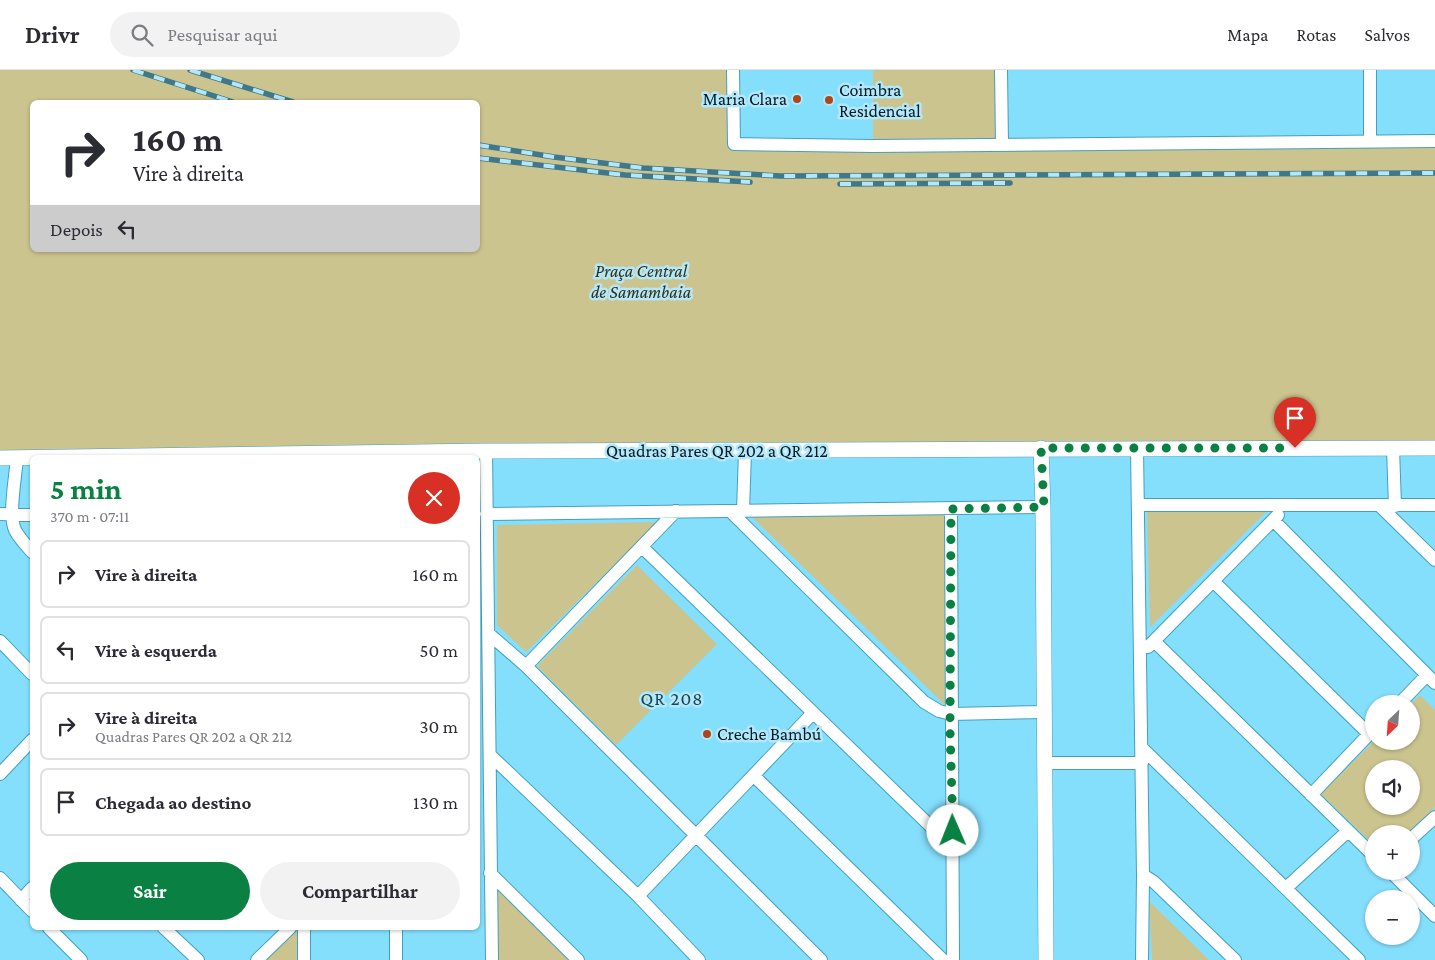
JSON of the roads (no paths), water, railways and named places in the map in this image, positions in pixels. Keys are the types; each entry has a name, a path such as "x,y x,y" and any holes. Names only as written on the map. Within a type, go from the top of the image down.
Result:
{"street":[{"path":"733,70 734,144 873,146 1435,141"},
{"path":"1001,70 1002,144"},
{"path":"1370,70 1370,142"},
{"path":"1041,448 1044,507 1046,960"},
{"name":"Quadras Pares QR 202 a QR 212","path":"298,455 392,455 486,451 745,452 1041,448 1435,448"},
{"path":"1137,448 1142,748 1142,960"},
{"path":"1393,448 1395,506"},
{"path":"486,451 490,755 483,769 490,873 492,960"},
{"path":"737,511 745,452"},
{"path":"17,457 6,514 21,540 30,550"},
{"name":"Quadras Pares QR 202 a QR 212","path":"0,458 30,457"},
{"path":"1138,505 1381,507 1435,505"},
{"path":"1140,656 1286,505"},
{"path":"486,514 1044,507"},
{"path":"1381,507 1435,560"},
{"path":"951,509 952,960"},
{"path":"526,666 676,511"},
{"path":"737,511 924,702 939,711 951,714 1045,712"},
{"path":"6,514 30,515"},
{"path":"1273,520 1431,679 1411,695"},
{"path":"642,547 812,714 953,848"},
{"path":"1213,581 1365,725"},
{"path":"489,634 526,666 821,960"},
{"path":"0,641 30,672"},
{"path":"1154,641 1365,847"},
{"path":"638,896 695,834 754,776 812,714"},
{"path":"1311,795 1365,739"},
{"path":"2,768 30,742"},
{"path":"1142,748 1358,960"},
{"path":"490,755 638,896 700,960"},
{"path":"1045,763 1142,763"},
{"path":"754,776 943,960"},
{"path":"1420,831 1435,817"},
{"path":"1286,888 1348,831"},
{"path":"490,873 578,960"},
{"path":"1143,875 1154,882 1235,960"},
{"path":"0,878 30,909"},
{"path":"1399,880 1435,916"},
{"path":"22,900 30,890"},
{"path":"51,930 81,960"},
{"path":"166,930 198,960"},
{"path":"257,960 288,930"},
{"path":"304,930 304,960"},
{"path":"396,930 396,960"}],"railway":[{"path":"133,70 227,100"},
{"path":"190,70 287,100"},
{"path":"480,145 643,168 780,176 1435,173"},
{"path":"480,158 625,175 750,182"},
{"path":"840,184 1010,183"}],"place":[{"name":"Maria Clara","path":"797,99"},
{"name":"Coimbra Residencial","path":"829,100"},
{"name":"Creche Bambú","path":"707,734"}],"district":[{"name":"QR 208","path":"672,698"}],"park label":[{"name":"Praça Central de Samambaia","path":"641,281"}]}
